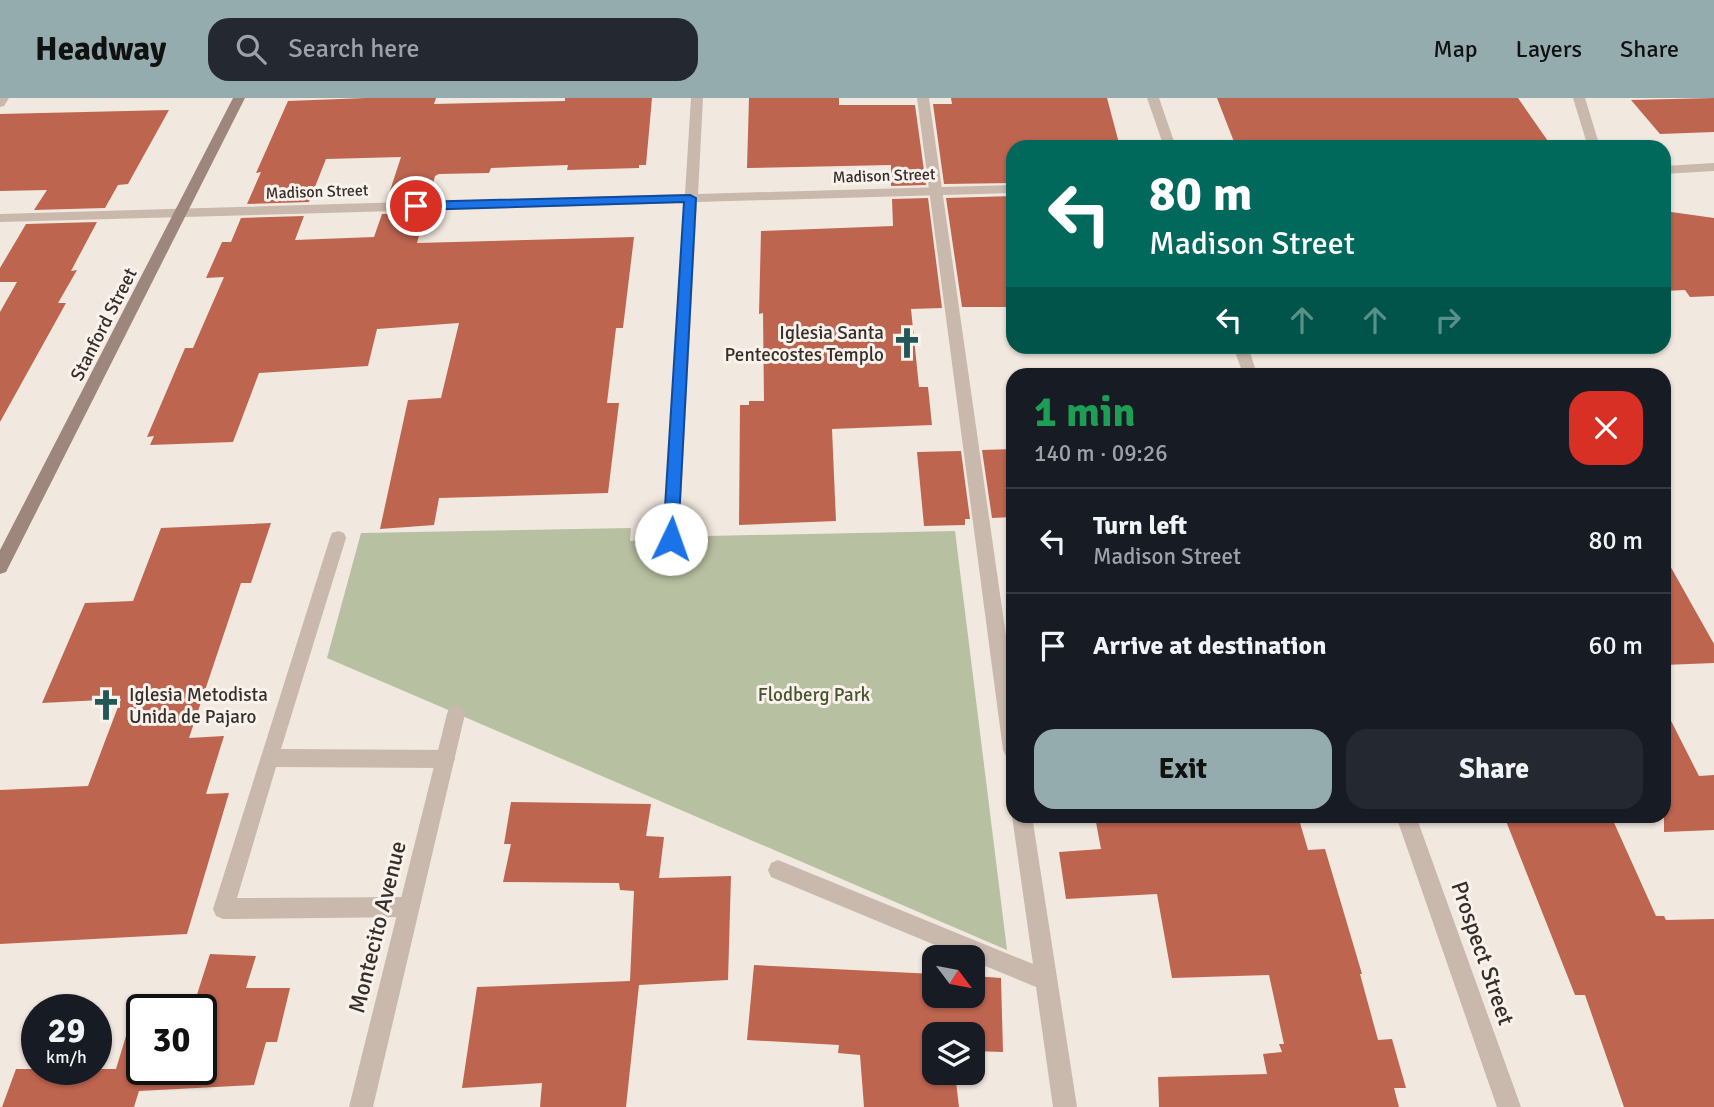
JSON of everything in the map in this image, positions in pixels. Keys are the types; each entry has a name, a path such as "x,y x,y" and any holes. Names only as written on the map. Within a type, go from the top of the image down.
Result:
{"street":[{"path":"0,103 3,98"},
{"name":"Stanford Street","path":"0,567 239,98"},
{"path":"671,539 697,98"},
{"path":"923,98 1006,699"},
{"path":"1153,98 1168,140"},
{"path":"1579,98 1592,140"},
{"path":"1671,170 1714,167"},
{"name":"Madison Street","path":"0,218 1006,189"},
{"path":"338,538 223,909 409,907"},
{"name":"Montecito Avenue","path":"360,1107 456,714"},
{"path":"270,758 445,759"},
{"path":"1023,823 1065,1107"},
{"name":"Prospect Street","path":"1408,823 1509,1107"},
{"path":"778,870 1045,980"}],"green space":[{"name":"Flodberg Park","path":"631,528 630,541 706,536 955,531 1007,950 327,658 361,533"}],"building":[{"path":"436,98 434,104 565,101 565,98 652,98 646,165 639,165 639,168 567,170 568,165 491,168 489,173 439,174 435,176 429,199 387,200 401,157 326,159 309,202 247,204 261,172 256,173 288,101"},
{"path":"749,98 839,98 839,105 915,105 926,185 891,186 891,165 747,168"},
{"path":"951,98 1107,98 1118,140 1006,140 1006,183 944,184 933,104 952,104"},
{"path":"1217,98 1518,98 1547,140 1233,140"},
{"path":"1714,98 1714,132 1660,134 1631,100"},
{"path":"169,110 128,184 118,185 105,208 34,210 47,190 0,191 0,114"},
{"path":"1006,196 1006,307 962,307 946,198"},
{"path":"928,198 942,308 911,309 919,387 928,387 932,425 832,429 836,521 739,525 740,405 749,405 749,401 764,401 763,313 759,314 761,231 893,226 892,199"},
{"path":"1671,212 1714,218 1714,296 1690,297 1685,290 1671,291"},
{"path":"425,213 417,243 634,237 623,328 616,328 607,403 619,403 608,493 439,498 434,525 380,529 408,400 441,398 459,323 377,329 368,366 259,373 233,442 150,445 154,436 147,437 185,348 193,348 224,277 206,278 222,242 231,242 241,218 304,216 295,240 374,237 382,214"},
{"path":"97,222 71,271 77,270 58,303 66,303 0,422 0,312 17,282 0,282 0,268 26,224"},
{"path":"1006,449 1006,517 992,518 982,450"},
{"path":"961,451 970,519 965,519 965,525 924,526 917,452"},
{"path":"271,523 251,583 241,583 189,738 224,736 206,794 229,793 187,934 0,944 0,790 88,786 121,699 42,703 85,603 133,601 161,528"},
{"path":"1671,567 1714,644 1714,663 1671,665"},
{"path":"1671,721 1699,776 1714,775 1714,830 1664,832 1664,823 1671,823"},
{"path":"511,802 651,804 646,836 664,837 659,878 731,876 728,980 639,985 626,1107 540,1107 542,1083 462,1088 477,987 630,981 634,891 620,890 619,883 503,882 511,844 504,844"},
{"path":"1096,823 1300,823 1308,850 1325,849 1362,974 1378,1040 1392,1039 1406,1088 1394,1088 1399,1107 1159,1107 1158,1077 1267,1074 1263,1054 1282,1052 1279,1044 1284,1044 1269,975 1172,978 1157,894 1066,899 1059,852 1101,849"},
{"path":"1507,823 1614,823 1656,916 1664,916 1666,920 1714,919 1714,1107 1624,1107 1585,995 1575,995"},
{"path":"210,954 256,956 246,988 290,988 277,1042 266,1042 254,1085 139,1091 134,1107 2,1107 16,1069 21,1069 21,1085 112,1085 112,1069 116,1069 126,1036 126,1085 217,1085 217,994 197,994"},
{"path":"754,965 922,973 922,1008 985,1008 985,977 1001,978 1003,1052 985,1051 985,1022 922,1022 922,1085 956,1085 959,1107 864,1107 860,1055 838,1053 839,1045 747,1040"}],"place":[{"name":"Iglesia Santa Pentecostes Templo","path":"907,343"},
{"name":"Iglesia Metodista Unida de Pajaro","path":"106,705"}],"route":[{"path":"416,206 690,198 671,539"}]}
